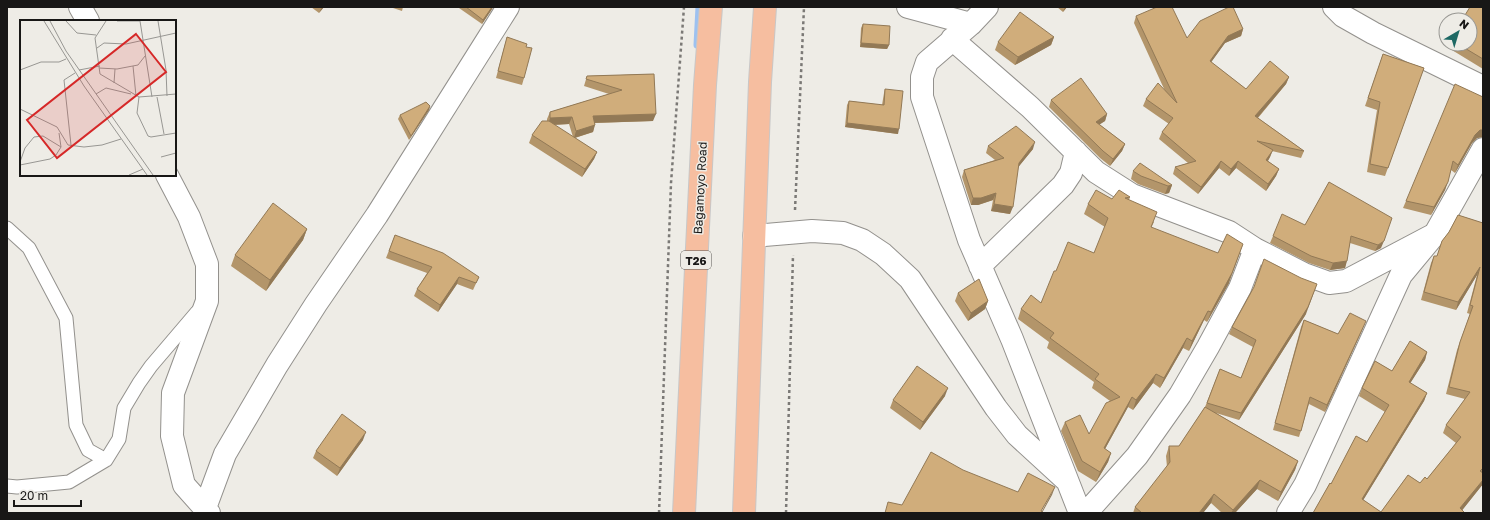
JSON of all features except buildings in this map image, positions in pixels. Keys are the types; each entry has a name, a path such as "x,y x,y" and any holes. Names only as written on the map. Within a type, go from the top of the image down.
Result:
{"highway":[{"name":"Bagamoyo Road","path":"684,513 705,85 711,7"},
{"path":"744,513 760,82 765,7"}],"street":[{"path":"80,7 87,20"},
{"path":"168,176 189,217 207,264 207,301 173,393 172,436 184,485 207,510 226,454 277,364 377,215 508,7"},
{"path":"908,7 971,24"},
{"path":"987,7 971,24 927,62 922,77 922,97 969,240 1012,338 1080,513"},
{"path":"1334,7 1343,16 1373,33 1483,87"},
{"path":"952,39 1030,107 1096,172 1132,195 1229,232 1255,249 1304,274 1329,283 1346,281 1435,234"},
{"path":"1288,513 1305,485 1401,275 1435,234 1483,149"},
{"path":"980,266 1063,185 1071,173 1076,152"},
{"path":"754,236 812,231 843,234 862,240 883,254 910,279 996,408 1017,436 1068,482"},
{"path":"1086,513 1137,456 1180,396 1236,294 1255,249"}],"lane":[{"path":"7,228 29,248 66,318 76,425 88,450 106,460"},
{"path":"7,486 17,487 69,482 106,460 118,439 124,408 139,383 151,366 207,301"}],"path":[{"path":"659,513 671,183 684,7"},
{"path":"786,513 794,232 804,7"}],"waterway":[{"path":"697,45 699,7"}]}
